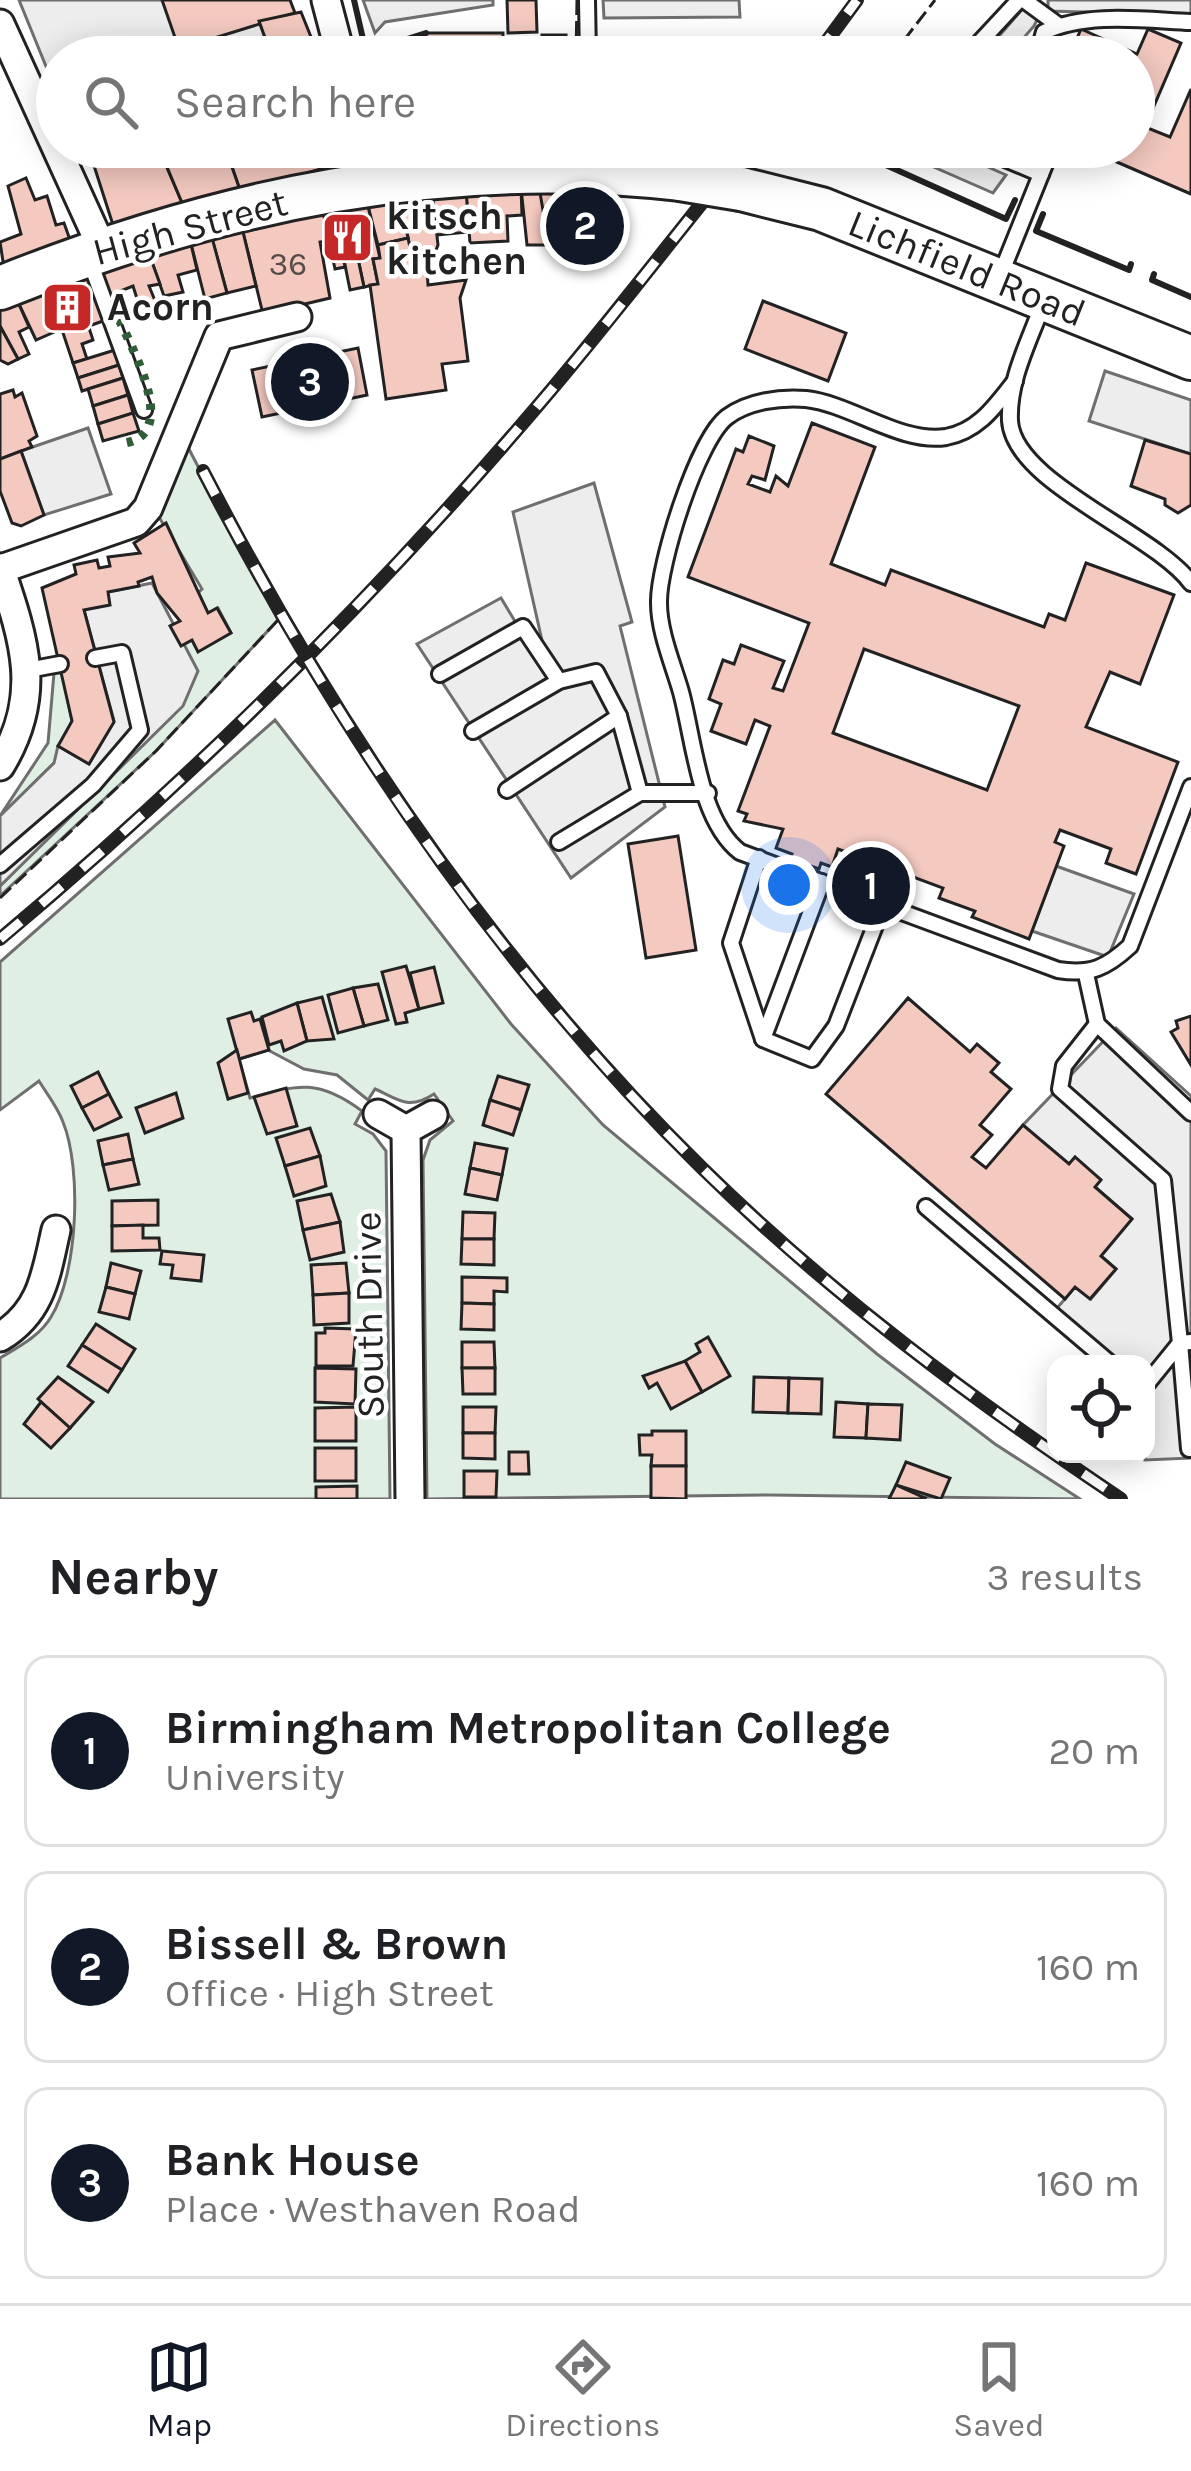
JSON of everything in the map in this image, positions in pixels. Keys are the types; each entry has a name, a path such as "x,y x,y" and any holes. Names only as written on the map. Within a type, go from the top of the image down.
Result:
{"main road":[{"name":"High Street","path":"0,288 94,251 357,168"},
{"name":"High Street","path":"421,168 482,168"},
{"name":"High Street","path":"632,168 741,189"},
{"name":"Lichfield Road","path":"741,189 821,209 1191,358"}],"street":[{"path":"326,0 335,36"},
{"path":"0,24 36,111"},
{"path":"60,168 94,251"},
{"path":"0,766 22,730 28,670 6,617 1,568 136,521 148,508 219,336 297,317"},
{"path":"378,1114 406,1130 433,1114"},
{"name":"South Drive","path":"406,1130 410,1499"},
{"path":"0,1337 19,1326 37,1303 56,1230"}],"lane":[{"path":"587,0 588,36"},
{"path":"987,36 1022,0 1058,26"},
{"path":"1043,36 1058,26 1120,19 1191,22"},
{"path":"1027,168 1041,174"},
{"path":"997,282 1043,168"},
{"path":"94,251 144,410"},
{"path":"1044,301 1015,381 1010,424 1023,454 1097,512 1169,556 1191,583"},
{"path":"1015,381 992,412 970,429 944,437 925,436 821,401 783,398 728,416 711,434 668,549 658,608 707,793 727,841 759,858 1058,970 1086,974 1109,965 1130,946 1191,787"},
{"path":"440,674 524,627 559,681"},
{"path":"0,865 93,785 140,730 122,653 95,658"},
{"path":"28,670 60,664"},
{"path":"473,731 559,681 596,672 619,716 640,794"},
{"path":"507,790 619,716"},
{"path":"559,842 640,794 707,793"},
{"path":"759,858 731,943 763,1039 812,1059 836,1026 883,905"},
{"path":"763,1039 822,882"},
{"path":"1086,974 1097,1024 1191,1113"},
{"path":"1097,1024 1064,1066 1060,1089 1163,1180 1185,1343 1189,1449"},
{"path":"926,1208 1100,1355"},
{"path":"1155,1375 1185,1343"}],"green space":[{"path":"178,428 278,620 156,751 0,896 0,886 182,706 197,671 181,646 192,640 198,651 231,633 218,608 208,613 198,593 202,589 153,507"},
{"path":"54,673 62,673 72,721 54,763 0,816 48,743"},
{"path":"275,720 511,1024 603,1125 877,1354 995,1444 1080,1499 770,1495 427,1499 423,1160 430,1140 453,1121 434,1094 410,1103 375,1089 368,1100 337,1075 304,1069 268,1050 239,1059 250,1098 296,1088 321,1089 362,1111 355,1124 373,1134 386,1151 390,1499 0,1499 0,1358 41,1330 60,1298 72,1248 75,1193 63,1122 39,1081 0,1110 0,962"}],"shaded area":[{"path":"19,0 162,0 259,21 264,36 36,36 36,42"},
{"path":"363,0 493,0 493,5 385,22 375,33"},
{"path":"603,0 739,0 740,17 604,18"},
{"path":"1048,0 1191,0 1191,15 1048,11"},
{"path":"1026,5 1039,16 1025,36 999,36"},
{"path":"936,168 990,168 1006,175 993,193"},
{"path":"1105,371 1191,400 1191,454 1089,421"},
{"path":"88,428 111,494 44,515 21,451"},
{"path":"594,483 632,622 620,626 665,807 571,878 417,644 501,598 531,648 543,645 513,512"},
{"path":"152,583 198,671 183,706 0,886 0,816 54,763 58,746 89,764 114,721 84,610 108,592"},
{"path":"1056,866 1134,894 1108,957 1032,931"},
{"path":"1116,1028 1191,1096 1191,1458 1155,1460 1155,1355 1100,1355 1052,1314 1075,1287 1091,1299 1116,1269 1101,1256 1132,1219 1095,1187 1100,1179 1075,1158 1069,1164 1023,1125"}],"building":[{"path":"162,0 290,0 295,13 221,36 174,36"},
{"path":"507,0 536,0 537,32 508,33"},
{"path":"301,12 311,36 264,36 259,21"},
{"path":"1148,29 1181,43 1155,104 1155,36 1145,36"},
{"path":"426,33 503,33 503,36"},
{"path":"1191,89 1191,194 1131,168 1155,168 1155,131 1170,137"},
{"path":"95,168 167,168 183,205 114,228"},
{"path":"167,168 232,168 241,193 183,205"},
{"path":"232,168 324,168 241,193"},
{"path":"26,178 35,200 47,196 56,225 64,223 69,237 65,247 4,268 0,242 21,234 8,186"},
{"path":"539,187 614,194 610,242 558,238 560,213 542,213"},
{"path":"539,187 549,245 527,245 521,188"},
{"path":"521,188 522,215 507,216 508,241 470,243 466,192"},
{"path":"466,189 469,232 436,235 432,191"},
{"path":"432,191 438,245 434,255 425,256 427,269 415,272 399,194"},
{"path":"399,194 408,238 378,245 367,202"},
{"path":"367,202 380,258 373,259 378,284 364,287 347,207"},
{"name":"kitsch kitchen","path":"347,207 364,287 350,290 334,210"},
{"path":"334,210 345,267 335,269 323,213"},
{"path":"323,213 330,241 320,242 330,298 263,314 243,232"},
{"path":"243,232 256,286 227,293 212,239"},
{"path":"211,234 227,293 205,299 190,240"},
{"path":"408,238 415,272 427,269 428,285 466,280 460,298 468,361 442,364 446,390 386,399 370,285 378,284 373,259 380,258 378,245"},
{"path":"190,240 197,270 178,275 183,292 164,296 148,251"},
{"path":"148,251 160,284 149,286 156,303 140,308 133,286 108,296 97,269"},
{"path":"88,273 103,321 89,326 73,279"},
{"name":"Acorn","path":"73,279 93,340 82,344 87,359 73,363 48,288"},
{"path":"48,288 61,329 36,340 17,300"},
{"path":"17,300 29,327 19,332 29,354 18,359 0,326 0,309"},
{"path":"763,301 846,333 828,381 745,349"},
{"path":"0,326 18,359 8,364 0,360"},
{"path":"358,348 367,395 262,417 252,370"},
{"path":"115,350 119,365 78,378 73,363"},
{"path":"119,365 123,378 82,391 78,378"},
{"path":"123,378 128,395 93,406 88,389"},
{"path":"13,390 15,397 22,393 37,436 29,441 32,447 0,459 0,394"},
{"path":"128,395 133,413 98,424 93,406"},
{"path":"133,413 139,431 103,441 98,424"},
{"path":"812,423 875,447 831,564 885,585 891,570 1044,627 1049,614 1065,620 1086,563 1174,595 1140,684 1110,672 1086,727 1178,762 1136,874 1106,863 1111,849 1060,830 1055,842 1064,846 1029,939 972,917 975,911 939,898 943,888 838,849 832,867 821,863 819,869 791,859 792,854 776,848 783,829 744,821 747,814 738,811 770,726 755,720 746,744 711,731 721,704 709,699 723,660 734,664 741,645 784,661 773,688 783,691 809,623 688,577 736,449 743,452 749,436 774,446 765,480 752,476 748,484 770,492 776,476 788,486","holes":["864,649 1019,706 987,790 833,733"]},
{"path":"1145,440 1191,454 1191,505 1178,513 1165,505 1165,499 1131,486"},
{"path":"21,451 44,515 21,526 12,523 0,491 0,459"},
{"path":"166,523 208,613 217,608 231,633 198,652 192,640 181,646 170,626 180,621 157,593 152,577 138,582 139,586 108,592 110,605 84,610 114,722 89,764 58,746 72,721 42,588 76,574 74,565 97,560 99,568 110,566 108,557 140,553 134,543"},
{"path":"678,836 696,950 646,958 628,844"},
{"path":"406,966 419,1009 405,1013 407,1022 396,1024 382,972"},
{"path":"434,967 443,1003 419,1009 410,973"},
{"path":"378,984 388,1020 364,1026 353,988"},
{"path":"353,988 364,1026 338,1033 328,995"},
{"path":"322,997 334,1039 307,1041 297,1003"},
{"path":"908,998 970,1052 977,1044 999,1063 991,1072 1011,1089 980,1125 992,1135 972,1157 986,1168 1023,1125 1069,1164 1075,1157 1101,1180 1095,1187 1132,1219 1101,1256 1116,1269 1090,1299 1075,1287 1065,1299 826,1094"},
{"path":"297,1003 307,1041 284,1051 281,1041 269,1045 262,1017"},
{"path":"251,1012 254,1021 260,1019 269,1050 239,1059 228,1019"},
{"path":"1191,1016 1191,1065 1171,1032 1178,1028 1176,1021"},
{"path":"237,1050 248,1093 228,1099 218,1063"},
{"path":"98,1072 109,1094 82,1108 71,1086"},
{"path":"498,1076 529,1085 521,1110 490,1100"},
{"path":"286,1088 297,1126 267,1134 254,1097"},
{"path":"176,1093 183,1118 145,1133 136,1108"},
{"path":"109,1094 121,1117 94,1130 82,1108"},
{"path":"490,1100 521,1110 513,1135 483,1125"},
{"path":"310,1128 320,1156 285,1166 276,1138"},
{"path":"128,1134 133,1159 103,1165 98,1141"},
{"path":"475,1143 507,1149 502,1175 470,1168"},
{"path":"320,1156 326,1186 294,1196 285,1166"},
{"path":"133,1159 139,1184 109,1190 103,1165"},
{"path":"470,1168 502,1175 497,1200 465,1194"},
{"path":"331,1194 340,1222 303,1230 297,1201"},
{"path":"158,1200 158,1225 112,1226 112,1201"},
{"path":"463,1212 495,1213 494,1239 462,1239"},
{"path":"340,1222 344,1252 310,1260 303,1230"},
{"path":"143,1225 143,1238 159,1238 160,1250 112,1251 112,1226"},
{"path":"462,1239 494,1239 494,1265 461,1264"},
{"path":"162,1251 204,1255 201,1281 171,1278 173,1265 160,1264"},
{"path":"111,1263 141,1271 135,1294 106,1287"},
{"path":"346,1263 349,1293 313,1295 311,1265"},
{"path":"462,1277 507,1278 507,1292 494,1291 494,1304 462,1303"},
{"path":"106,1287 135,1294 129,1319 99,1312"},
{"path":"349,1293 349,1323 314,1325 313,1295"},
{"path":"462,1303 494,1304 494,1330 461,1329"},
{"path":"96,1324 135,1349 122,1370 82,1345"},
{"path":"325,1328 356,1329 353,1366 316,1366 316,1333 325,1333"},
{"path":"708,1337 730,1376 702,1392 685,1361 700,1352 696,1344"},
{"path":"462,1342 494,1342 495,1368 462,1368"},
{"path":"82,1345 122,1370 108,1392 68,1366"},
{"path":"685,1361 702,1392 671,1409 657,1383 649,1388 643,1376"},
{"path":"315,1368 356,1369 355,1404 315,1402"},
{"path":"462,1368 495,1368 495,1394 463,1394"},
{"path":"58,1377 93,1402 70,1428 38,1399"},
{"path":"754,1377 789,1378 788,1413 753,1412"},
{"path":"789,1378 822,1379 821,1414 788,1413"},
{"path":"41,1402 70,1428 51,1448 24,1424"},
{"path":"836,1402 868,1404 866,1438 834,1437"},
{"path":"868,1404 902,1405 900,1440 866,1438"},
{"path":"356,1407 356,1441 315,1441 315,1408"},
{"path":"463,1407 496,1407 495,1433 463,1433"},
{"path":"652,1431 686,1431 686,1466 651,1466 652,1455 640,1455 639,1435 652,1435"},
{"path":"463,1433 495,1433 495,1459 463,1458"},
{"path":"315,1448 356,1448 356,1481 315,1481"},
{"path":"509,1452 528,1452 529,1474 509,1474"},
{"path":"906,1462 950,1478 941,1499 896,1485"},
{"path":"651,1466 686,1466 686,1499 651,1498"},
{"path":"464,1471 497,1471 496,1497 464,1497"},
{"path":"896,1485 925,1498 889,1499"},
{"path":"357,1486 357,1499 316,1499 316,1487"}],"railway":[{"path":"830,36 857,0"},
{"path":"0,939 210,751 345,618 562,377 730,168"},
{"path":"203,471 308,659 425,839 488,926 627,1091 751,1214 852,1302 957,1384 1121,1499"}],"hedge":[{"path":"113,306 138,362 150,404 150,422 142,436 125,443 122,436"}],"fence":[{"path":"576,36 577,0"},
{"path":"907,36 935,0"},
{"path":"0,898 156,751 278,620"}],"wall":[{"path":"354,0 362,36"},
{"path":"417,36 426,33"},
{"path":"892,168 1006,219 1015,200"},
{"path":"1043,214 1036,231 1129,270 1131,264"},
{"path":"1154,274 1152,280 1191,297"}],"place":[{"name":"Bissell & Brown","path":"585,226"},
{"name":"kitsch kitchen","path":"347,238"},
{"name":"Acorn","path":"68,307"},
{"name":"Bank House","path":"310,382"},
{"name":"Birmingham Metropolitan College","path":"871,886"}]}
